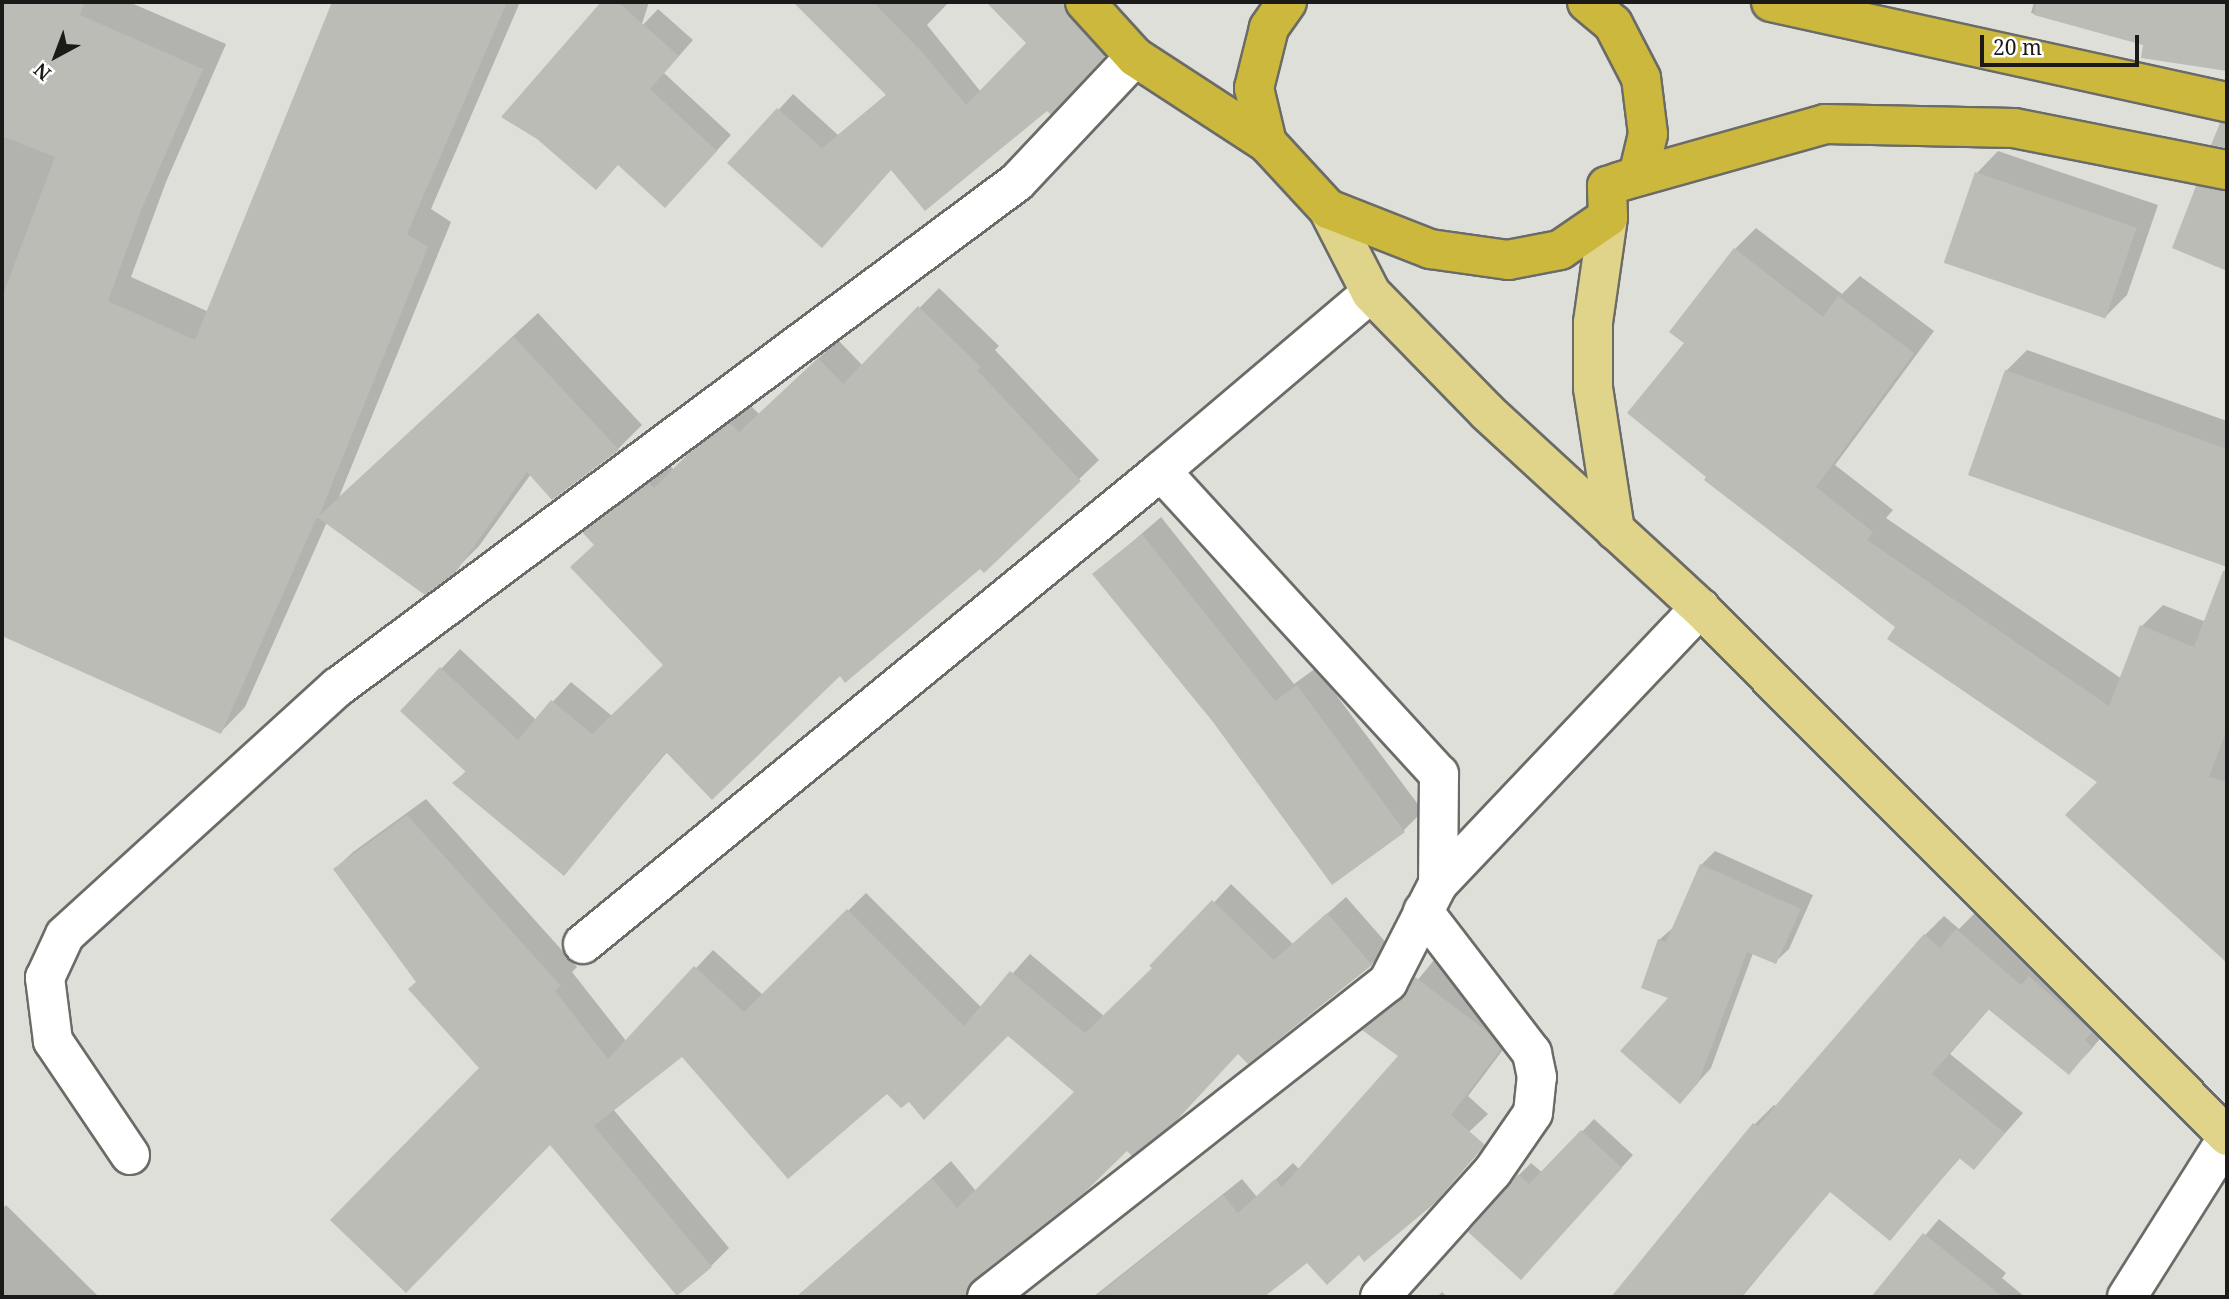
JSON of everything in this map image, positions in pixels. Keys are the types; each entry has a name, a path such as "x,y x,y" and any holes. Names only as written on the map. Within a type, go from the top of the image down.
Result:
{"highway":[{"path":"1085,2 1135,57 1267,143 1328,208 1430,248 1508,260 1560,250 1607,201 1638,176 1648,134 1641,78 1613,24 1587,2"},
{"path":"1267,143 1254,88 1269,28 1287,2"},
{"path":"1770,2 2227,102"},
{"path":"1607,201 1825,124 2014,128 2227,170"}],"main road":[{"path":"1607,201 1593,322 1594,388 1615,530"},
{"path":"1328,208 1371,293 1487,412 1700,608 2227,1137"}],"street":[{"path":"130,1155 53,1041 46,978 65,935 338,687 1017,182 1135,57"},
{"path":"583,944 1161,471 1371,293"},
{"path":"1161,471 1439,774 1430,898 1532,1053 1537,1077 1533,1113 1493,1171 1380,1297"},
{"path":"987,1297 1388,982 1430,898 1700,608"},
{"path":"2127,1297 2227,1137"}],"building":[{"path":"2,2 85,2 80,15 203,69 142,208 108,301 195,340 332,2 507,2 407,234 428,247 319,516 513,336 619,450 552,500 527,472 455,573 425,595 317,517 221,734 2,636 2,297 55,157 2,136"},
{"path":"601,2 618,2 679,56 650,89 717,151 665,208 618,165 596,190 537,139 501,117"},
{"path":"793,2 873,2 923,53 966,105 1026,43 986,2 1063,2 1069,17 1105,57 1051,115 1047,111 925,211 891,170 822,248 727,163 777,108 822,148 886,95"},
{"path":"2036,2 2227,2 2227,71 2141,58 2143,45 2034,15"},
{"path":"2220,123 2227,123 2227,148 2211,145"},
{"path":"1975,172 2137,228 2105,318 1944,263"},
{"path":"2196,186 2227,191 2227,271 2172,248"},
{"path":"1734,248 1823,317 1838,296 1914,353 1816,487 1873,532 1867,540 2109,706 2140,625 2194,647 2223,571 2227,571 2227,729 2209,777 2227,782 2227,963 2065,815 2097,782 1887,639 1895,627 1704,480 1706,477 1627,413 1684,343 1669,332"},
{"path":"918,306 981,367 977,370 1081,481 984,573 980,569 845,683 840,676 712,800 666,752 564,876 452,783 466,772 400,711 440,667 518,740 551,700 592,734 663,665 570,567 594,545 582,532 649,483 654,488 689,453 730,423 739,432 818,358 843,384"},
{"path":"2005,370 2227,449 2227,567 1968,475"},
{"path":"1142,534 1275,701 1297,685 1405,832 1332,885 1213,722 1092,574"},
{"path":"407,815 561,986 555,991 608,1059 694,966 744,1012 847,909 964,1026 1010,971 1085,1033 1152,968 1149,966 1212,900 1274,960 1327,913 1372,965 1248,1064 1238,1054 1176,1121 1132,1156 1127,1151 1085,1192 973,1280 966,1297 796,1297 932,1178 957,1208 1074,1092 1008,1036 924,1120 909,1102 901,1108 887,1094 788,1179 682,1057 594,1126 712,1267 677,1296 550,1145 406,1293 330,1220 479,1068 408,989 416,982 333,869"},
{"path":"1700,864 1801,909 1776,964 1747,952 1698,1083 1680,1104 1620,1051 1668,998 1641,988 1658,939 1666,942"},
{"path":"1956,929 2021,985 2029,976 2092,1032 2085,1040 2092,1047 2069,1075 1988,1009 1932,1074 2005,1133 1974,1170 1959,1158 1890,1241 1830,1192 1741,1297 1611,1297 1753,1123 1758,1126 1924,934 1940,948"},
{"path":"1415,977 1489,1033 1501,1049 1451,1115 1485,1145 1435,1203 1364,1262 1359,1255 1327,1285 1307,1263 1264,1297 1095,1297 1223,1195 1238,1213 1275,1179 1282,1187 1398,1056 1362,1030 1402,999"},
{"path":"1581,1130 1622,1168 1521,1280 1468,1232 1518,1174 1529,1184"},
{"path":"1923,1233 2003,1297 1871,1297"}]}
